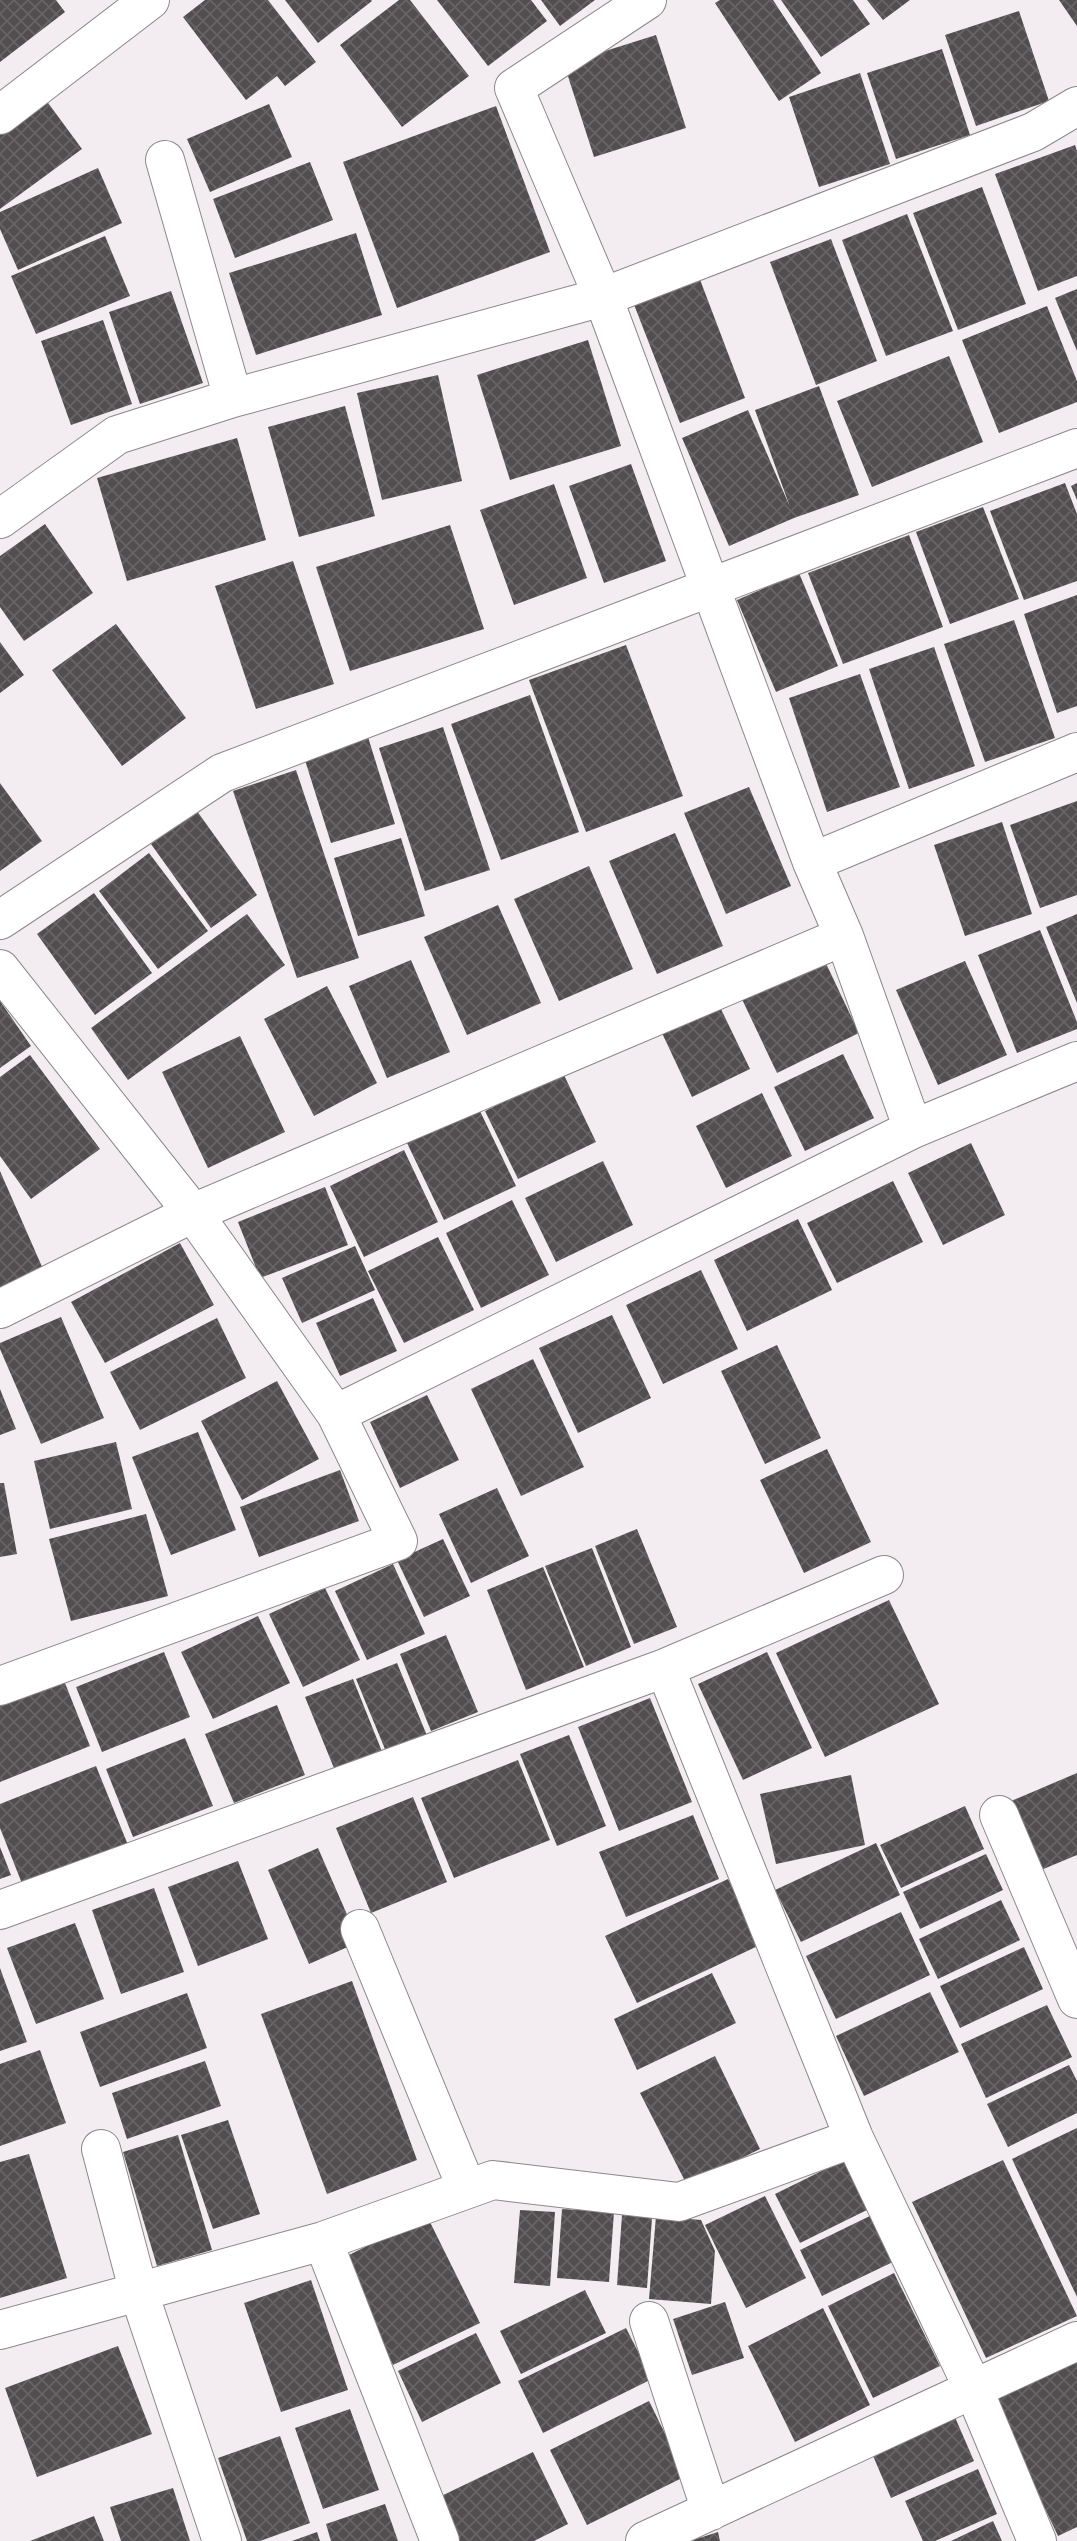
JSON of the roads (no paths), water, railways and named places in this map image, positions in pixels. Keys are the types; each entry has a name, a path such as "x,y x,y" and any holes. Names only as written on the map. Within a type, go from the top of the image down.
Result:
{"street":[{"path":"0,115 150,0"},
{"path":"648,0 514,88 603,296 709,589 812,862 844,936 913,1129"},
{"path":"0,519 117,435 233,398 603,296 1033,132 1077,106"},
{"path":"165,160 233,398"},
{"path":"0,920 222,773 1077,448"},
{"path":"812,862 1077,752"},
{"path":"0,1309 193,1213 844,936"},
{"path":"0,969 193,1213 336,1414 398,1541 0,1686"},
{"path":"336,1414 913,1129 1077,1061"},
{"path":"0,1910 665,1668 884,1575"},
{"path":"665,1668 854,2138 974,2388 1037,2541"},
{"path":"999,1815 1077,1999"},
{"path":"360,1929 467,2189"},
{"path":"0,2330 323,2241 493,2180 679,2202 854,2138"},
{"path":"101,2149 139,2293 222,2541"},
{"path":"323,2241 440,2541"},
{"path":"649,2321 711,2511"},
{"path":"645,2541 1077,2341"}]}
